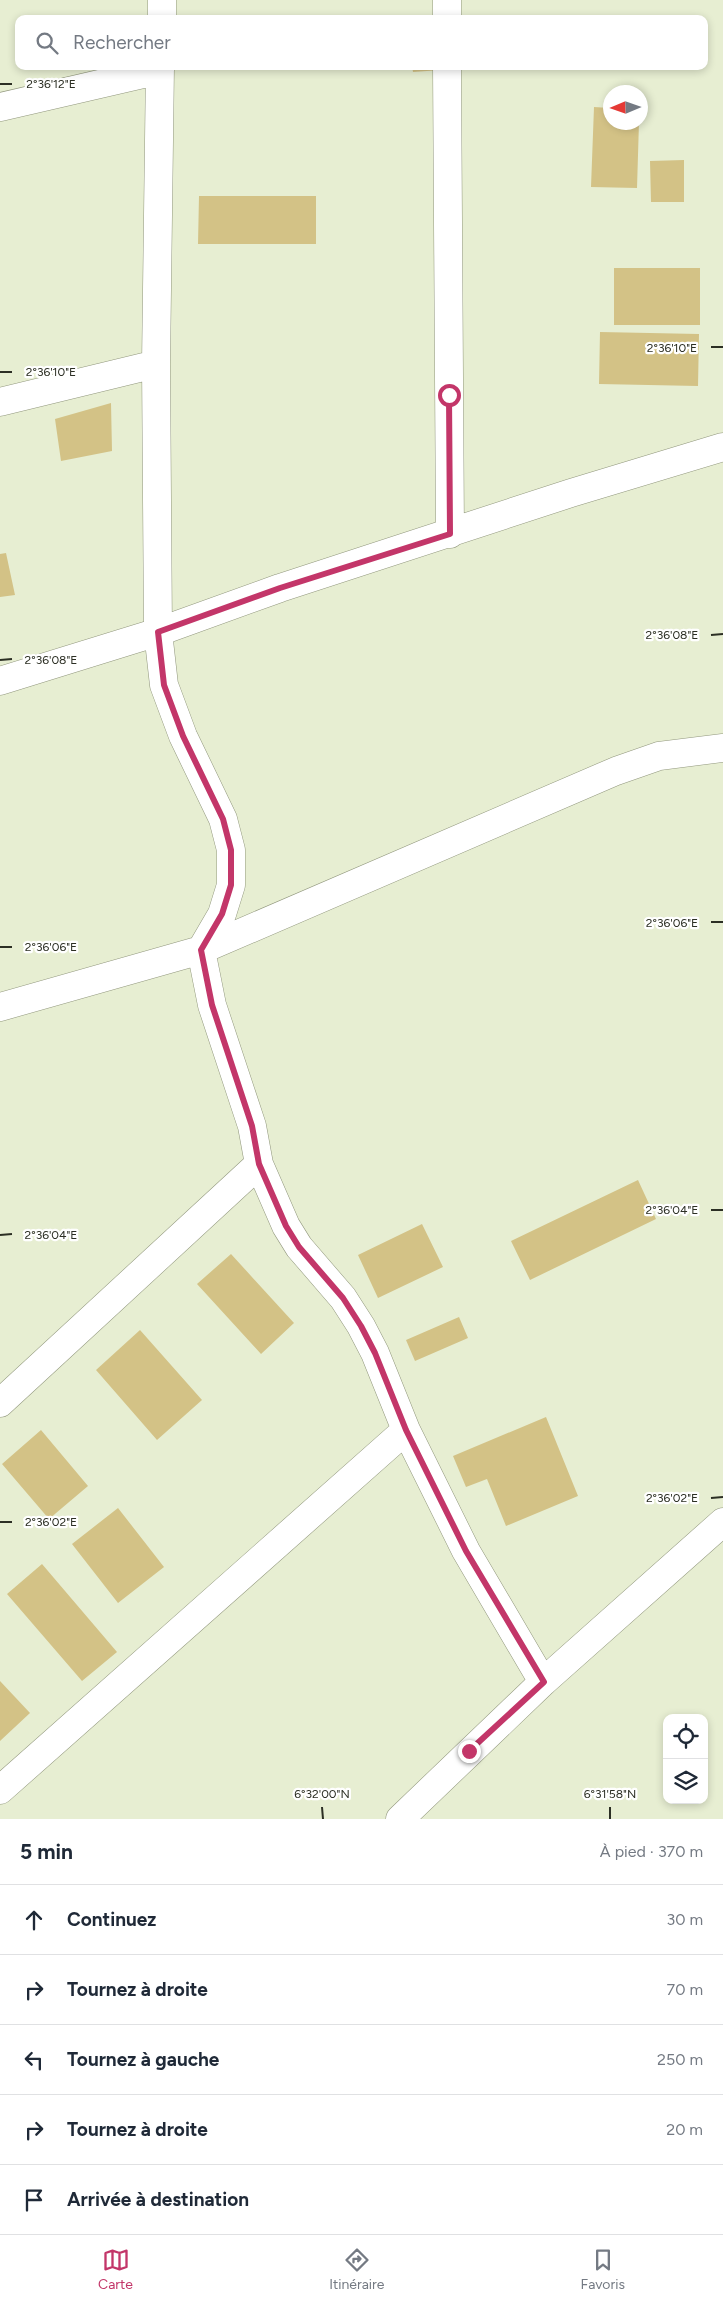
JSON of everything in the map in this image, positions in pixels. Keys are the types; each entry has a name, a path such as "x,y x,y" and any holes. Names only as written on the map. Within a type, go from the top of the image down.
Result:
{"street":[{"path":"162,0 162,15"},
{"path":"447,0 447,15"},
{"path":"0,107 152,70"},
{"path":"160,70 156,364 158,632 164,685 183,736 223,819 231,850 231,885 229,892 222,914 201,950 212,1005 252,1126 259,1164 286,1226 299,1247 343,1298 364,1333 375,1353 406,1430 466,1551 544,1682"},
{"path":"447,70 450,534"},
{"path":"0,402 156,364"},
{"path":"0,681 158,632 280,588 571,493 723,447"},
{"path":"0,1007 201,950 616,771 659,756 723,748"},
{"path":"0,1403 259,1164"},
{"path":"0,1790 406,1430"},
{"path":"400,1819 544,1682 723,1522"}],"building":[{"path":"413,70 441,70 413,72"},
{"path":"594,107 603,108 603,130 639,130 637,188 591,187"},
{"path":"684,160 684,202 651,202 650,161"},
{"path":"199,196 316,196 316,244 198,244"},
{"path":"614,268 700,268 700,325 614,325"},
{"path":"600,332 699,334 698,386 599,384"},
{"path":"111,403 112,451 61,461 55,419"},
{"path":"6,553 15,595 0,597 0,554"},
{"path":"638,1180 656,1219 530,1280 511,1241"},
{"path":"422,1224 443,1267 378,1298 358,1255"},
{"path":"231,1254 294,1323 261,1354 197,1284"},
{"path":"459,1317 468,1338 415,1361 406,1340"},
{"path":"140,1330 202,1400 157,1440 96,1370"},
{"path":"546,1417 578,1496 506,1526 487,1479 466,1487 453,1456"},
{"path":"41,1430 88,1486 49,1519 2,1464"},
{"path":"118,1508 164,1567 118,1603 72,1544"},
{"path":"42,1564 117,1652 82,1681 7,1594"},
{"path":"0,1681 30,1713 0,1741"}],"route":[{"path":"449,395 450,534 280,588 158,632 164,685 183,736 223,819 231,850 231,885 222,914 201,950 212,1005 252,1126 259,1164 286,1226 299,1247 343,1298 361,1326 375,1353 406,1430 466,1551 544,1682 469,1751"}]}
